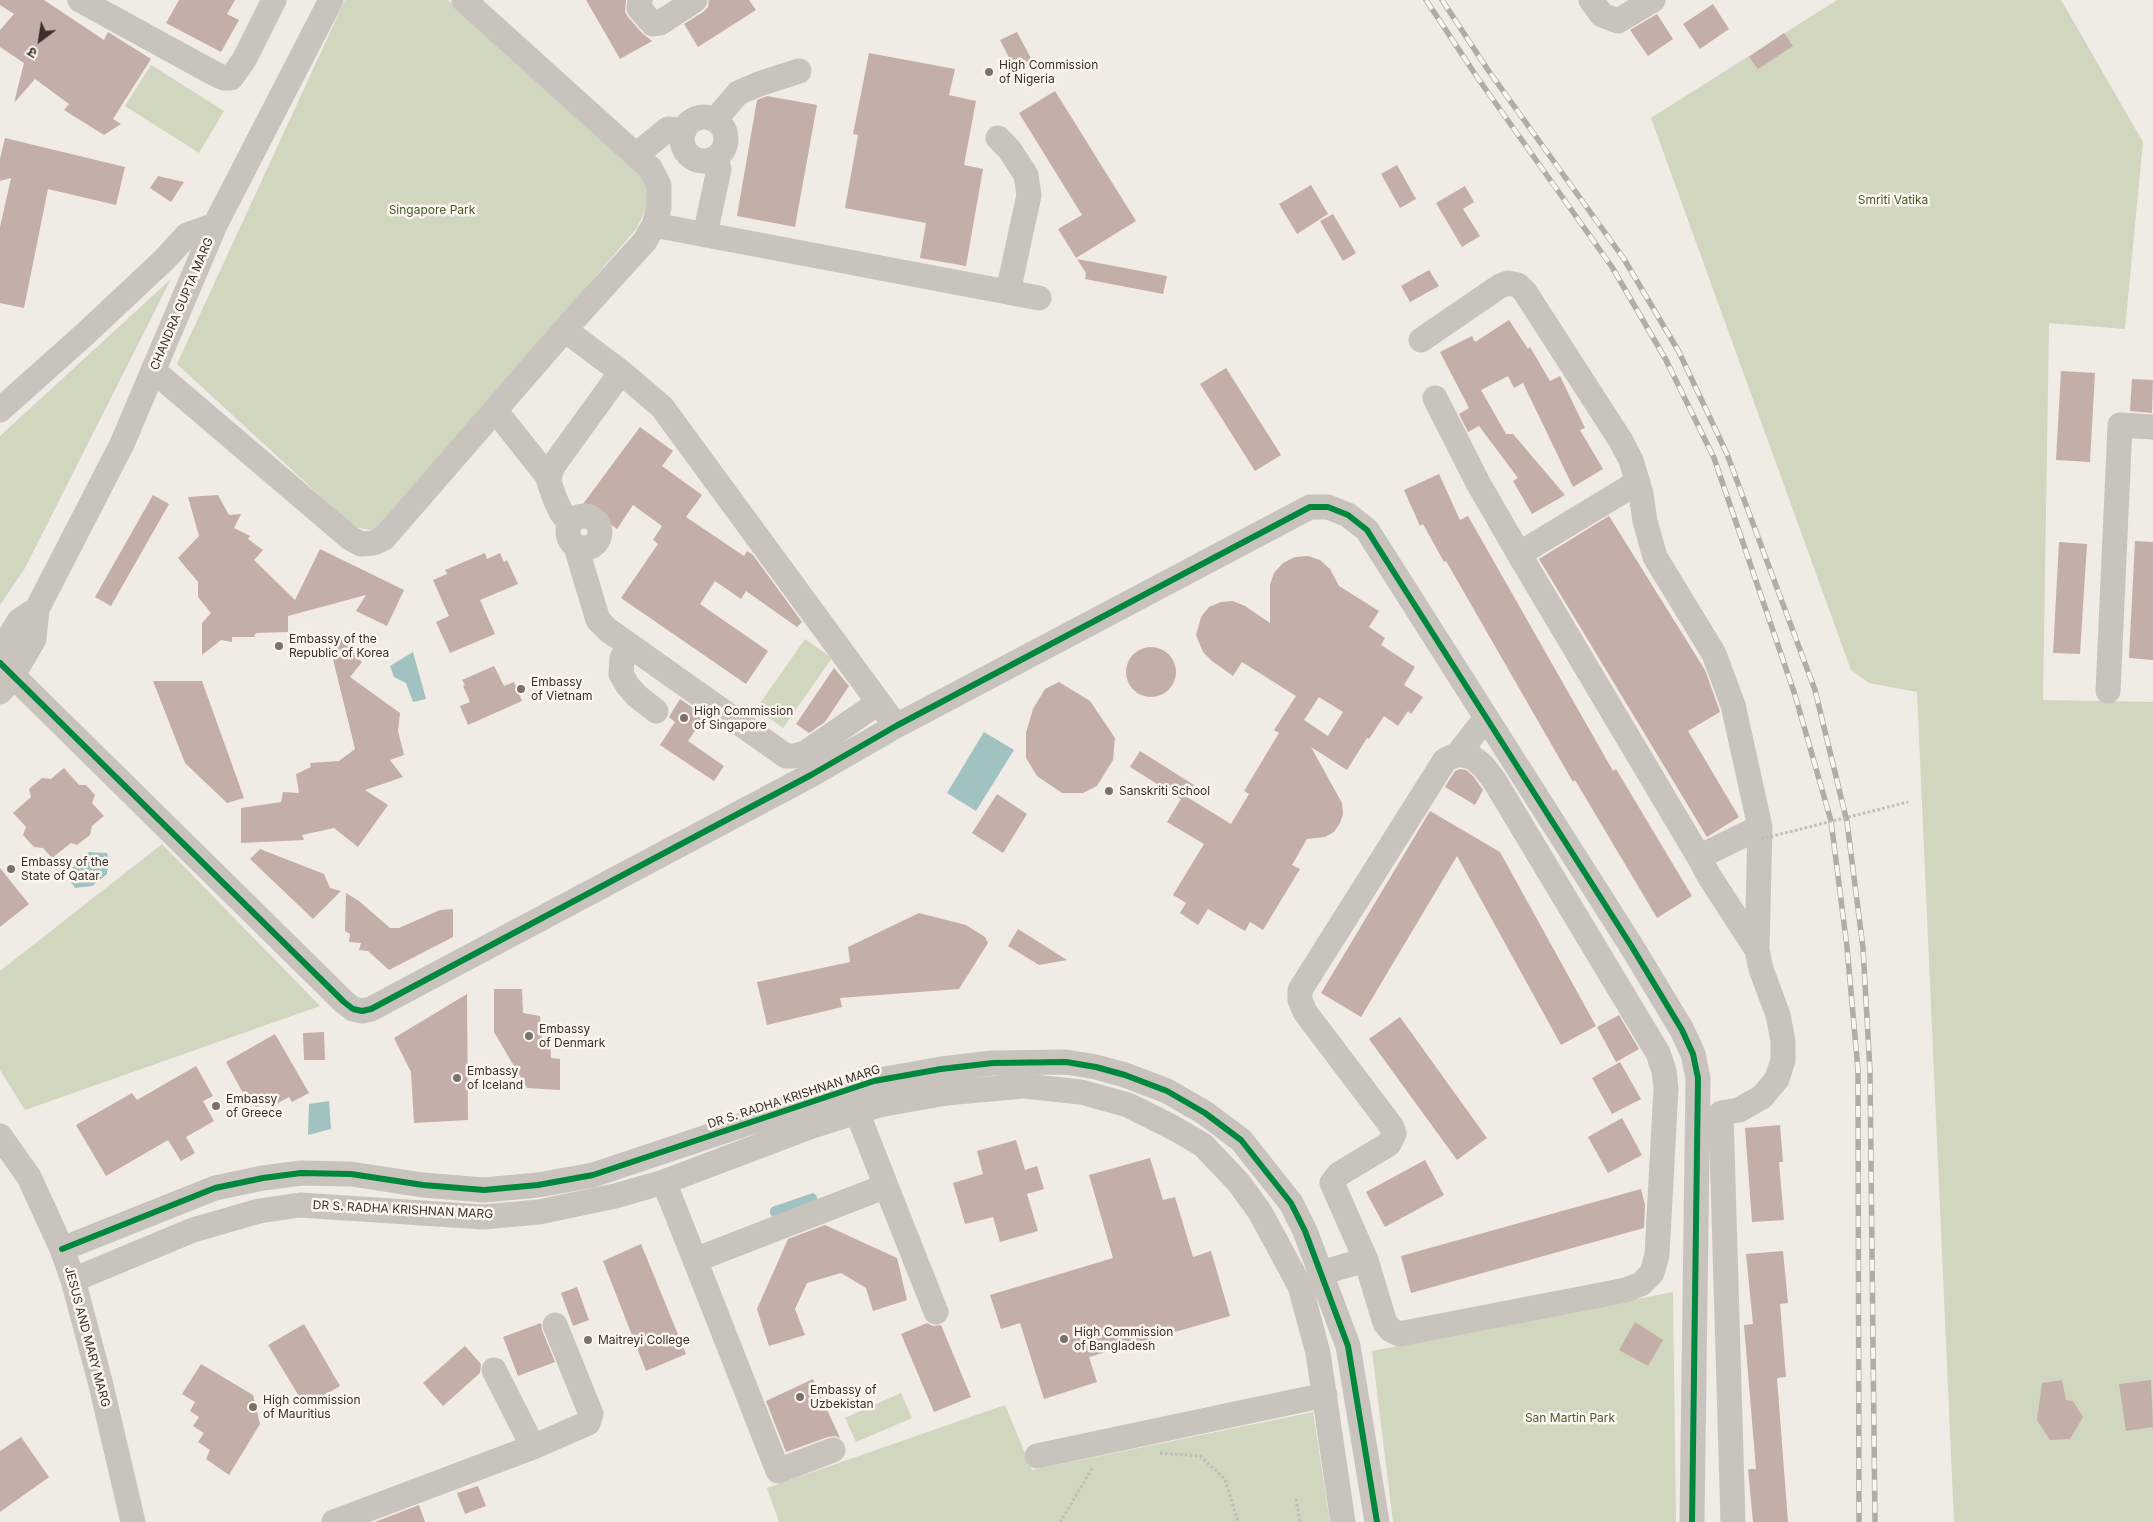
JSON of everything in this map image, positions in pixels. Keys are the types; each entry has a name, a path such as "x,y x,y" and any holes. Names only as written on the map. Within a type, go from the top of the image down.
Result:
{"street":[{"path":"80,0 224,78 231,78 244,60 274,0"},
{"name":"CHANDRA GUPTA MARG","path":"37,609 122,444 215,225 331,0"},
{"path":"154,370 350,538 361,544 374,544 384,538 645,241 654,225 659,208 660,185 650,168 464,0"},
{"path":"640,0 639,8 653,24 660,23 695,0"},
{"path":"1591,0 1602,16 1618,21 1653,0"},
{"path":"715,120 738,93 799,71"},
{"path":"700,118 715,120 721,125 726,139 725,147 716,158 703,161 690,156 683,145 684,131 688,124 700,118"},
{"path":"636,155 668,129 684,131"},
{"path":"998,138 1010,149 1026,175 1029,195 1008,292"},
{"path":"705,235 719,169 716,158"},
{"path":"0,410 84,335 164,260 187,235 215,225"},
{"path":"654,225 1039,298"},
{"path":"1421,340 1500,286 1508,283 1518,284 1621,441 1631,460 1638,482 1645,521 1655,557 1701,630 1724,678 1740,734 1761,833 1757,950 1761,969 1778,1015 1783,1041 1783,1060 1777,1079 1762,1097 1740,1110 1709,1111"},
{"path":"565,330 621,372 662,407 896,726"},
{"path":"549,478 553,466 621,372"},
{"path":"1435,398 1478,483 1709,876 1757,950"},
{"path":"495,410 549,478 561,512 573,535 598,620 608,630 786,756 805,753 878,703"},
{"path":"2108,691 2120,425 2153,427"},
{"path":"1520,554 1638,482"},
{"path":"37,609 34,639 4,676 344,1002 353,1009 362,1011 388,1000 811,775 896,726 1310,507 1328,507 1348,515 1367,530 1682,1030 1693,1054 1698,1078 1709,1111 1733,1522"},
{"path":"0,653 19,621 37,609"},
{"path":"629,645 622,658 621,674 637,696 656,711"},
{"path":"1458,754 1472,757 1494,780 1658,1053 1664,1071 1666,1088 1658,1255 1652,1272 1641,1284 1626,1290 1407,1334 1399,1334 1391,1330 1386,1323 1366,1260 1332,1183 1339,1174 1389,1144 1394,1134 1392,1127 1305,1012 1300,1000 1300,990 1446,760 1458,754 1479,727 1489,723"},
{"path":"1699,857 1761,833"},
{"name":"DR S. RADHA KRISHNAN MARG","path":"62,1249 215,1188 263,1178 302,1173 351,1174 423,1185 484,1190 538,1185 593,1175 874,1081 941,1069 993,1063 1066,1062 1124,1075 1167,1091 1205,1113 1241,1140 1291,1203 1305,1231 1348,1346 1377,1522"},
{"path":"1115,1101 1124,1075"},
{"path":"874,1081 868,1109 886,1186 936,1312"},
{"name":"DR S. RADHA KRISHNAN MARG","path":"73,1280 193,1230 259,1212 300,1204 483,1217 539,1212 616,1196 664,1182 812,1126 868,1109 946,1093 1024,1086 1080,1092 1128,1104 1172,1126 1203,1145 1239,1183 1260,1212 1300,1286 1318,1353 1343,1522"},
{"path":"1692,1522 1709,1111"},
{"name":"JESUS AND MARY MARG","path":"0,1136 29,1177 62,1249 73,1280 100,1380 133,1522"},
{"path":"664,1182 778,1472 833,1450"},
{"path":"695,1260 886,1186"},
{"path":"215,1188 222,1222"},
{"path":"1320,1273 1366,1260"},
{"path":"334,1522 584,1426 591,1419 591,1414 555,1325"},
{"path":"1318,1353 1348,1346"},
{"path":"494,1370 533,1447"},
{"path":"1037,1456 1325,1395"}],"path":[{"path":"1761,833 1908,802"},
{"path":"1156,1453 1200,1456 1225,1478 1238,1522"},
{"path":"1060,1522 1080,1485 1097,1460"},
{"path":"1296,1499 1300,1522"}],"green space":[{"name":"Singapore Park","path":"345,0 448,0 642,175 648,189 647,206 637,228 380,528 371,530 354,527 177,364"},
{"name":"Smriti Vatika","path":"1837,0 2061,0 2143,142 2125,329 2049,323 2043,700 2153,702 2153,1522 1954,1522 1917,692 1869,683 1851,670 1651,118"},
{"path":"151,65 224,111 199,153 125,106"},
{"path":"171,279 25,568 0,605 0,436"},
{"path":"805,639 832,658 783,728 756,709"},
{"path":"162,844 320,1006 25,1110 0,1070 0,971"},
{"name":"San Martin Park","path":"1673,1292 1676,1522 1393,1522 1372,1351"},
{"path":"901,1393 912,1418 856,1442 845,1418"},
{"path":"1005,1405 1032,1470 1313,1412 1330,1522 779,1522 767,1488"}],"water":[{"path":"413,652 426,699 413,702 406,683 394,677 390,666"},
{"path":"984,732 1014,750 976,811 947,793"},
{"path":"89,852 107,853 109,859 107,874 92,886 75,888 69,879 73,867"},
{"path":"329,1101 331,1129 308,1135 309,1104"},
{"path":"813,1193 818,1200 773,1217 770,1214 772,1207"}],"building":[{"path":"0,0 44,0 104,40 108,32 151,59 113,119 121,124 104,135 64,110 69,104 35,79 14,103 24,63 0,47 0,30 14,14 0,5"},
{"path":"179,0 235,0 227,14 239,20 221,52 166,23"},
{"path":"586,0 626,0 625,12 628,17 652,41 620,59"},
{"path":"709,0 749,0 756,10 698,47 684,24 703,12 708,7"},
{"path":"1713,4 1729,29 1700,49 1683,24"},
{"path":"1657,14 1673,39 1648,56 1630,30"},
{"path":"1017,32 1034,64 1017,73 1000,40"},
{"path":"1784,33 1793,46 1758,69 1749,57"},
{"path":"869,53 955,69 949,95 976,101 964,165 983,169 966,266 920,258 926,223 845,208 858,135 853,134"},
{"path":"1055,91 1136,221 1076,258 1058,229 1082,215 1019,113"},
{"path":"767,96 817,105 795,227 737,216 757,100"},
{"path":"5,138 125,167 116,205 48,189 24,308 0,303 0,227 11,178 0,181 0,159"},
{"path":"1397,165 1416,199 1400,208 1381,174"},
{"path":"158,176 184,182 171,202 150,188"},
{"path":"1311,185 1328,214 1297,234 1279,204"},
{"path":"1465,186 1474,202 1463,209 1480,236 1462,247 1436,203"},
{"path":"1333,214 1356,253 1343,261 1320,221"},
{"path":"1077,259 1167,276 1163,294 1085,279 1086,273"},
{"path":"1429,270 1439,286 1410,302 1401,286"},
{"path":"1509,320 1528,349 1530,347 1550,381 1560,376 1585,428 1580,430 1603,469 1573,487 1523,383 1514,388 1508,376 1481,390 1506,434 1513,434 1565,495 1532,514 1513,481 1518,478 1479,426 1468,432 1459,414 1469,408 1440,352 1472,336 1475,342"},
{"path":"1226,368 1281,455 1255,471 1200,384"},
{"path":"2061,371 2095,373 2090,462 2056,460"},
{"path":"2132,379 2153,380 2152,413 2130,411"},
{"path":"640,427 673,451 662,466 702,495 686,517 744,556 747,551 753,555 802,622 797,627 746,591 741,599 715,581 700,604 768,651 746,684 621,598 658,544 653,540 662,526 633,505 617,529 583,504"},
{"path":"1439,474 1460,520 1468,516 1613,771 1616,769 1692,896 1657,918 1575,780 1573,782 1446,561 1444,562 1423,524 1420,526 1404,490"},
{"path":"153,495 169,504 111,606 95,597"},
{"path":"218,495 229,515 241,514 234,528 250,536 248,539 263,550 254,560 295,600 320,549 404,590 387,626 356,611 366,595 288,616 288,632 256,633 254,637 232,637 232,642 221,640 202,655 202,623 211,613 198,597 198,582 178,558 199,536 188,497"},
{"path":"1609,516 1705,670 1720,712 1688,731 1739,817 1707,837 1539,559"},
{"path":"2135,541 2153,542 2153,660 2129,658"},
{"path":"2059,542 2087,544 2080,654 2053,653"},
{"path":"485,553 487,559 500,553 504,562 507,560 518,584 480,600 495,634 450,653 436,622 449,616 433,580 447,574 445,570"},
{"path":"1308,556 1320,560 1330,569 1339,586 1379,611 1369,627 1385,638 1381,645 1415,667 1404,685 1423,697 1411,714 1408,711 1398,726 1384,716 1369,739 1367,738 1347,770 1311,747 1342,803 1343,814 1334,832 1325,837 1307,839 1292,865 1300,869 1263,930 1250,922 1245,931 1208,909 1198,925 1180,913 1186,903 1173,895 1204,844 1167,822 1181,799 1130,767 1140,751 1194,785 1187,797 1231,824 1249,794 1244,791 1279,733 1274,730 1296,696 1242,662 1233,676 1203,652 1196,635 1201,617 1209,607 1221,602 1233,601 1245,606 1270,623 1270,585 1274,573 1283,563 1295,557","holes":["1319,697 1343,712 1328,736 1304,720"]},
{"path":"339,638 356,651 354,655 362,662 350,677 400,713 398,731 404,755 390,760 403,777 365,790 388,805 358,847 334,828 302,835 304,840 241,843 241,808 281,802 283,792 299,793 296,774 311,767 310,763 339,761 355,749 331,651"},
{"path":"1146,647 1156,647 1169,654 1176,667 1176,677 1169,690 1156,697 1146,697 1137,693 1130,686 1126,677 1126,667 1130,658 1137,651"},
{"path":"494,666 504,686 514,682 522,701 468,725 460,706 470,702 462,680"},
{"path":"834,668 849,686 825,722 809,733 796,724"},
{"path":"153,681 202,681 244,798 227,803 185,763"},
{"path":"1059,682 1090,701 1115,738 1113,760 1097,786 1083,793 1062,793 1037,776 1026,758 1026,733 1033,709 1045,689"},
{"path":"680,699 705,716 688,741 724,766 714,781 660,745 675,722 669,717"},
{"path":"64,768 79,785 86,785 95,795 92,803 104,816 92,826 90,835 77,845 71,843 52,858 43,848 34,847 23,835 26,827 13,813 31,797 29,789 42,778 51,779"},
{"path":"1460,769 1466,770 1473,776 1483,790 1475,805 1445,787 1455,771"},
{"path":"997,794 1027,814 1003,853 972,833"},
{"path":"1430,811 1500,852 1596,1026 1561,1045 1457,856 1361,1017 1321,993"},
{"path":"260,849 324,874 330,888 341,891 313,919 250,859"},
{"path":"0,868 29,904 0,927"},
{"path":"346,893 359,901 390,928 399,928 440,910 453,909 453,937 389,970 368,951 359,950 361,943 349,942 350,934 345,931"},
{"path":"919,913 966,925 985,937 988,943 959,989 840,998 842,1007 767,1025 757,982 850,962 848,947"},
{"path":"1018,929 1067,960 1039,965 1008,946"},
{"path":"494,989 522,989 523,1013 540,1016 542,1039 550,1039 551,1058 560,1059 560,1090 527,1088 494,1032"},
{"path":"467,994 468,1120 414,1123 411,1072 394,1038"},
{"path":"1619,1015 1639,1049 1616,1062 1597,1027"},
{"path":"1400,1017 1487,1138 1457,1160 1369,1039"},
{"path":"324,1032 325,1060 304,1060 303,1033"},
{"path":"275,1034 309,1093 292,1102 289,1097 271,1107 268,1101 256,1107 250,1097 245,1097 226,1062"},
{"path":"1620,1062 1641,1099 1612,1114 1592,1078"},
{"path":"196,1066 213,1096 203,1101 214,1121 186,1137 195,1153 181,1161 168,1140 106,1176 76,1125 132,1093 137,1100"},
{"path":"1622,1118 1642,1155 1608,1173 1588,1137"},
{"path":"1780,1125 1783,1162 1779,1162 1784,1220 1752,1222 1745,1128"},
{"path":"1016,1140 1025,1170 1037,1166 1044,1189 1027,1194 1038,1231 1000,1242 993,1217 965,1224 953,1183 983,1174 977,1151"},
{"path":"1150,1158 1163,1200 1175,1197 1193,1257 1211,1251 1230,1316 1089,1357 1097,1382 1044,1399 1020,1323 1001,1329 990,1295 1113,1258 1089,1175"},
{"path":"1425,1160 1444,1195 1385,1227 1366,1192"},
{"path":"1641,1189 1645,1205 1644,1228 1411,1293 1401,1256"},
{"path":"825,1225 897,1258 907,1300 873,1311 866,1288 841,1273 807,1283 795,1309 805,1335 769,1346 757,1309 788,1239"},
{"path":"641,1244 686,1354 646,1371 603,1261"},
{"path":"1783,1251 1788,1303 1780,1304 1786,1377 1777,1378 1788,1522 1753,1522 1748,1469 1756,1469 1744,1325 1753,1324 1746,1254"},
{"path":"577,1287 589,1320 573,1326 561,1293"},
{"path":"1635,1322 1663,1340 1648,1366 1619,1350"},
{"path":"541,1323 555,1362 518,1376 503,1337"},
{"path":"927,1323 933,1326 941,1325 971,1397 934,1412 901,1334"},
{"path":"304,1324 340,1386 305,1406 268,1345"},
{"path":"465,1346 481,1364 480,1373 443,1406 423,1383"},
{"path":"201,1364 253,1395 260,1424 229,1475 206,1459 210,1450 198,1442 204,1433 193,1426 199,1417 190,1411 195,1402 182,1394"},
{"path":"813,1379 840,1438 835,1436 828,1437 786,1452 766,1401"},
{"path":"2062,1380 2066,1400 2073,1401 2083,1417 2070,1439 2050,1440 2037,1420 2042,1383"},
{"path":"2151,1380 2153,1427 2126,1431 2119,1384"},
{"path":"21,1437 49,1477 0,1512 0,1451"},
{"path":"478,1486 486,1506 465,1514 457,1493"},
{"path":"419,1505 425,1522 375,1522"}],"railway":[{"path":"1426,0 1477,77 1612,267 1666,360 1714,458 1795,695 1831,821 1847,947 1858,1070 1859,1522"},
{"path":"1442,0 1488,70 1624,259 1679,352 1727,454 1815,690 1847,822 1863,948 1870,1071 1875,1522"}],"cycle path":[{"path":"0,663 344,1002 353,1009 362,1011 371,1009 811,775 896,726 1310,507 1328,507 1348,515 1367,530 1632,947 1682,1030 1693,1054 1698,1078 1692,1522"},
{"path":"62,1249 215,1188 263,1178 301,1173 351,1174 423,1185 484,1190 538,1185 593,1175 874,1081 941,1069 993,1063 1066,1062 1096,1067 1125,1075 1167,1091 1205,1113 1241,1140 1291,1203 1305,1231 1348,1346 1377,1522"}],"place":[{"name":"High Commission of Nigeria","path":"989,72"},
{"name":"Embassy of the Republic of Korea","path":"279,646"},
{"name":"Embassy of Vietnam","path":"521,689"},
{"name":"High Commission of Singapore","path":"684,718"},
{"name":"Sanskriti School","path":"1109,791"},
{"name":"Embassy of the State of Qatar","path":"11,869"},
{"name":"Embassy of Denmark","path":"529,1036"},
{"name":"Embassy of Iceland","path":"457,1078"},
{"name":"Embassy of Greece","path":"216,1106"},
{"name":"High Commission of Bangladesh","path":"1064,1339"},
{"name":"Maitreyi College","path":"588,1340"},
{"name":"Embassy of Uzbekistan","path":"800,1397"},
{"name":"High commission of Mauritius","path":"253,1407"}]}
